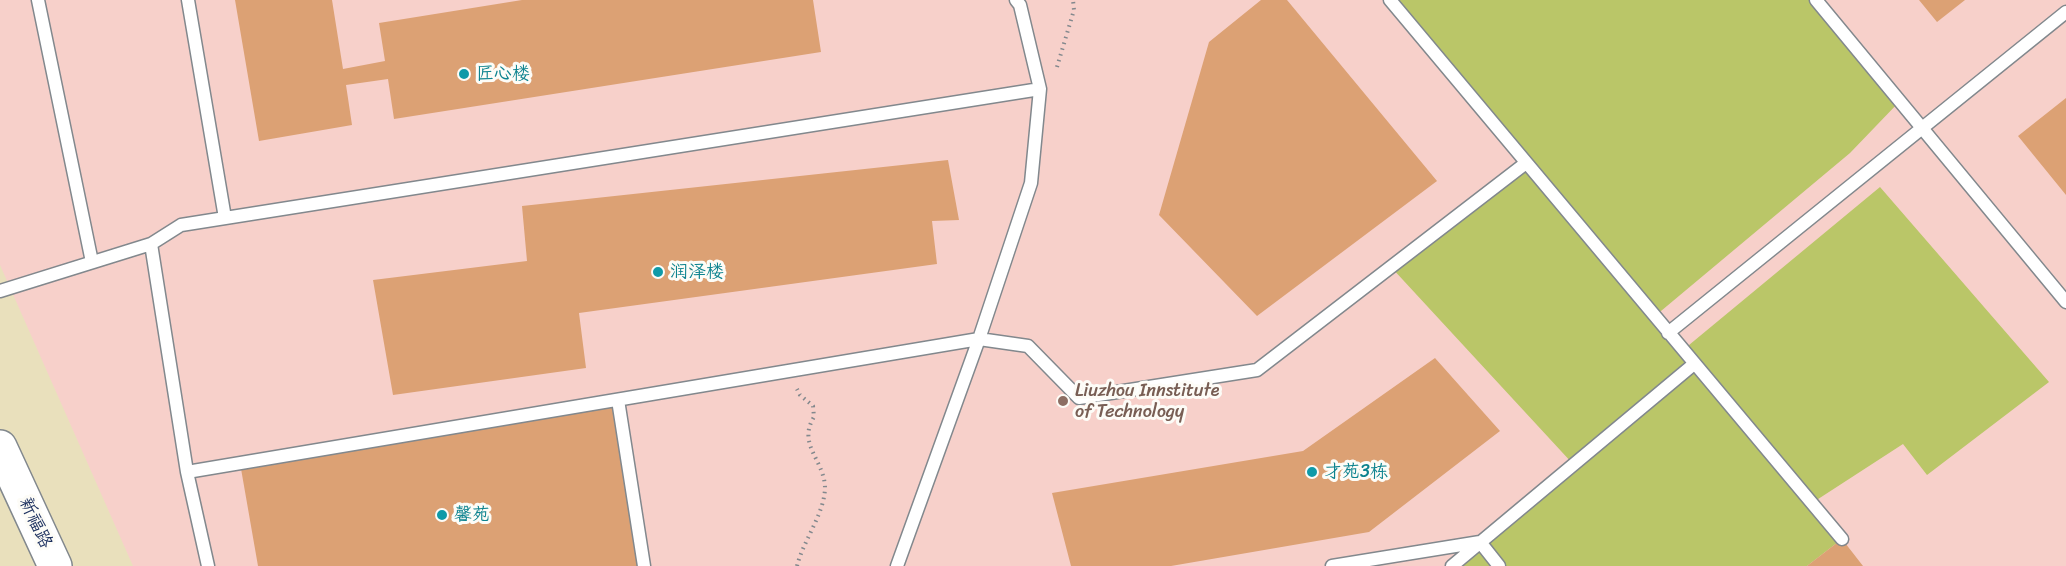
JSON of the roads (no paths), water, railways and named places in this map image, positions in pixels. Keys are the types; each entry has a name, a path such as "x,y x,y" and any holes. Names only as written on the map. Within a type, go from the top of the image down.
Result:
{"street":[{"name":"新福路","path":"0,447 55,566"}],"lane":[{"path":"38,0 92,262"},
{"path":"188,0 225,218"},
{"path":"897,566 979,339 1031,183 1040,88 1020,6 1016,0"},
{"path":"1390,0 1842,539"},
{"path":"1816,0 2066,302"},
{"path":"1668,333 2066,12"},
{"path":"0,291 151,244 181,225 1040,88"},
{"path":"187,472 979,339 1028,346 1079,398 1257,370 1526,163"},
{"path":"151,244 187,472 208,566"},
{"path":"1452,566 1694,364"},
{"path":"618,400 644,566"},
{"path":"1332,566 1480,542"},
{"path":"1480,542 1499,566"}],"place":[{"name":"匠心楼","path":"464,74"},
{"name":"润泽楼","path":"658,272"},
{"name":"Liuzhou Innstitute of Technology","path":"1063,401"},
{"name":"才苑3栋","path":"1312,472"},
{"name":"馨苑","path":"442,515"}]}
